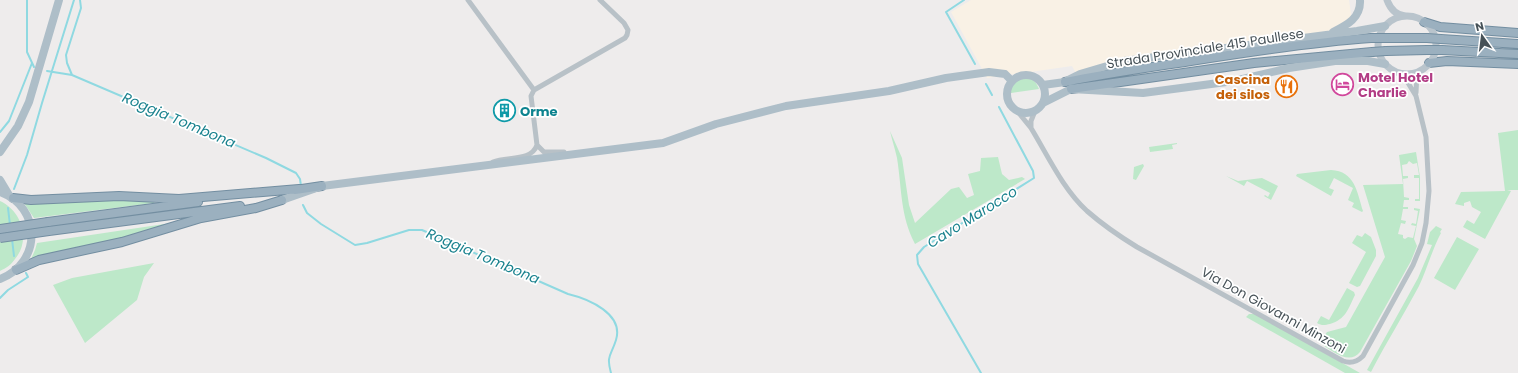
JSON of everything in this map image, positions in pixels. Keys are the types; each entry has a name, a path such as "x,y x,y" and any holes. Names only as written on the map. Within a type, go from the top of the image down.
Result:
{"highway":[{"path":"1424,22 1440,27 1518,33"},
{"name":"Strada Provinciale 415 Paullese","path":"1068,86 1094,77 1238,54 1347,39 1426,38 1518,44"},
{"path":"1068,86 1254,63 1386,51 1442,50 1518,54"},
{"path":"1429,63 1447,61 1518,64"},
{"path":"0,228 322,186"},
{"path":"12,197 31,200 119,196 179,199 299,189"},
{"path":"0,238 282,200"},
{"path":"16,270 39,260 122,242 201,218 256,208 282,200"}],"main road":[{"path":"0,152 16,130 30,102 59,0"},
{"path":"1328,34 1349,23 1355,18 1361,5 1360,0"},
{"path":"1387,1 1397,13 1416,18 1424,22 1433,34 1435,43 1434,54 1429,63 1417,72 1402,73 1385,64 1368,60 1335,61 1289,68 1234,80 1143,92 1068,86 1068,80 1080,74 1124,61 1328,34 1387,24"},
{"path":"1387,1 1387,24"},
{"path":"1385,64 1380,55 1378,43 1380,33 1387,24 1398,17 1407,16"},
{"path":"282,200 322,186 663,143 716,124 779,108 889,91 946,78 989,72 1005,74 1012,81"},
{"path":"1030,75 1038,78 1043,85 1045,94 1043,102 1035,111 1027,113 1018,112 1009,104 1006,96 1008,88 1012,81 1019,76 1030,75"},
{"name":"Strada Provinciale 415 Paullese","path":"1043,85 1068,86"},
{"name":"Strada Provinciale 415 Paullese","path":"1043,102 1068,86"},
{"path":"0,180 5,191 26,213 30,221 32,233 31,245 28,254 16,270 2,279"},
{"path":"0,192 12,197"}],"street":[{"path":"468,0 534,90"},
{"path":"488,165 499,159 529,155 535,150 537,145 531,100 534,90 625,38 628,30 624,23 600,0"},
{"name":"Via Don Giovanni Minzoni","path":"1018,112 1031,128 1061,179 1087,211 1106,227 1137,247 1343,361 1351,363 1363,356 1414,265 1422,243 1429,204 1429,172 1426,136 1416,96 1415,83 1417,72"},
{"name":"Via Don Giovanni Minzoni","path":"1402,73 1416,96"},
{"path":"1031,128 1031,121 1035,111"},
{"path":"537,145 544,152 567,152 579,154"}],"shaded area":[{"path":"971,0 1349,0 1351,23 1344,36 1078,77 1072,66 987,78 951,12"}],"green space":[{"path":"1027,77 1037,84 1039,89 1011,93 1013,83 1015,81 1020,78"},
{"path":"1518,130 1518,190 1507,190 1511,191 1485,239 1463,227 1467,220 1474,224 1481,212 1472,207 1470,201 1464,203 1464,206 1455,204 1461,192 1505,191 1498,133"},
{"path":"890,131 902,158 909,205 915,223 951,189 959,187 967,198 974,195 968,174 980,171 981,158 998,157 1002,174 1009,180 1022,177 1025,179 915,244 904,212 897,158"},
{"path":"1177,143 1172,145 1173,149 1150,152 1149,147"},
{"path":"1416,152 1420,177 1420,201 1415,201 1415,199 1419,199 1419,178 1414,178 1414,175 1419,175 1417,163 1413,164 1409,161 1407,164 1402,165 1403,176 1408,176 1408,178 1403,179 1404,197 1409,198 1409,200 1404,200 1403,207 1408,207 1408,209 1403,209 1401,220 1406,221 1405,224 1401,223 1398,234 1403,235 1403,238 1405,239 1408,237 1413,238 1416,226 1411,225 1412,223 1416,224 1418,211 1414,210 1414,208 1420,209 1414,239 1417,246 1411,261 1360,352 1356,356 1345,357 1335,353 1320,343 1318,338 1321,340 1327,332 1346,327 1385,257 1363,185 1403,184 1399,155"},
{"path":"1143,164 1144,166 1136,180 1133,179 1134,167"},
{"path":"1331,170 1339,171 1350,178 1357,190 1362,212 1352,207 1354,203 1348,200 1353,188 1334,178 1329,188 1334,190 1331,196 1296,176 1297,174"},
{"path":"1226,176 1238,181 1262,178 1278,186 1271,200 1264,196 1265,195 1268,197 1270,193 1247,181 1244,186"},
{"path":"99,199 155,201 154,203 34,218 24,203"},
{"path":"0,201 8,206 19,219 23,235 20,251 15,259 12,263 0,271"},
{"path":"178,222 148,232 31,259 37,243"},
{"path":"1436,226 1442,229 1425,273 1371,372 1367,370 1418,278 1432,245 1427,244 1430,232"},
{"path":"1365,233 1371,237 1376,250 1376,256 1360,286 1357,287 1349,283 1366,252 1352,243 1357,235 1362,237"},
{"path":"1457,237 1479,249 1455,290 1434,278"},
{"path":"154,263 144,277 137,300 85,343 53,285 72,278"},
{"path":"1347,288 1354,292 1355,295 1343,316 1330,324 1322,325 1317,323 1321,316 1329,320"},
{"path":"1249,314 1255,314 1261,317 1360,373 1345,373 1246,317"}],"waterway":[{"name":"Roggia Tombona","path":"27,0 27,52 34,67"},
{"path":"14,189 27,155 74,0"},
{"path":"72,75 67,63 66,55 81,8 80,0"},
{"name":"Cavo Marocco","path":"964,0 946,12 975,64"},
{"path":"0,132 9,121 32,63"},
{"name":"Roggia Tombona","path":"47,71 72,75 266,158 296,173 300,179 301,186"},
{"name":"Cavo Marocco","path":"986,84 992,95"},
{"name":"Cavo Marocco","path":"981,373 918,264 917,255 924,247 1034,178 1033,171 999,107"},
{"name":"Roggia Tombona","path":"303,205 307,213 321,224 355,245 367,243 409,230 422,230 568,294 595,304 610,315 615,323 617,331 616,340 609,359 611,373"},
{"path":"8,208 10,225"},
{"path":"12,239 14,256"},
{"path":"0,298 8,290 28,277 26,273"}],"place":[{"name":"Motel Hotel Charlie","path":"1343,84"},
{"name":"Cascina dei silos","path":"1286,86"},
{"name":"Orme","path":"505,111"}]}
